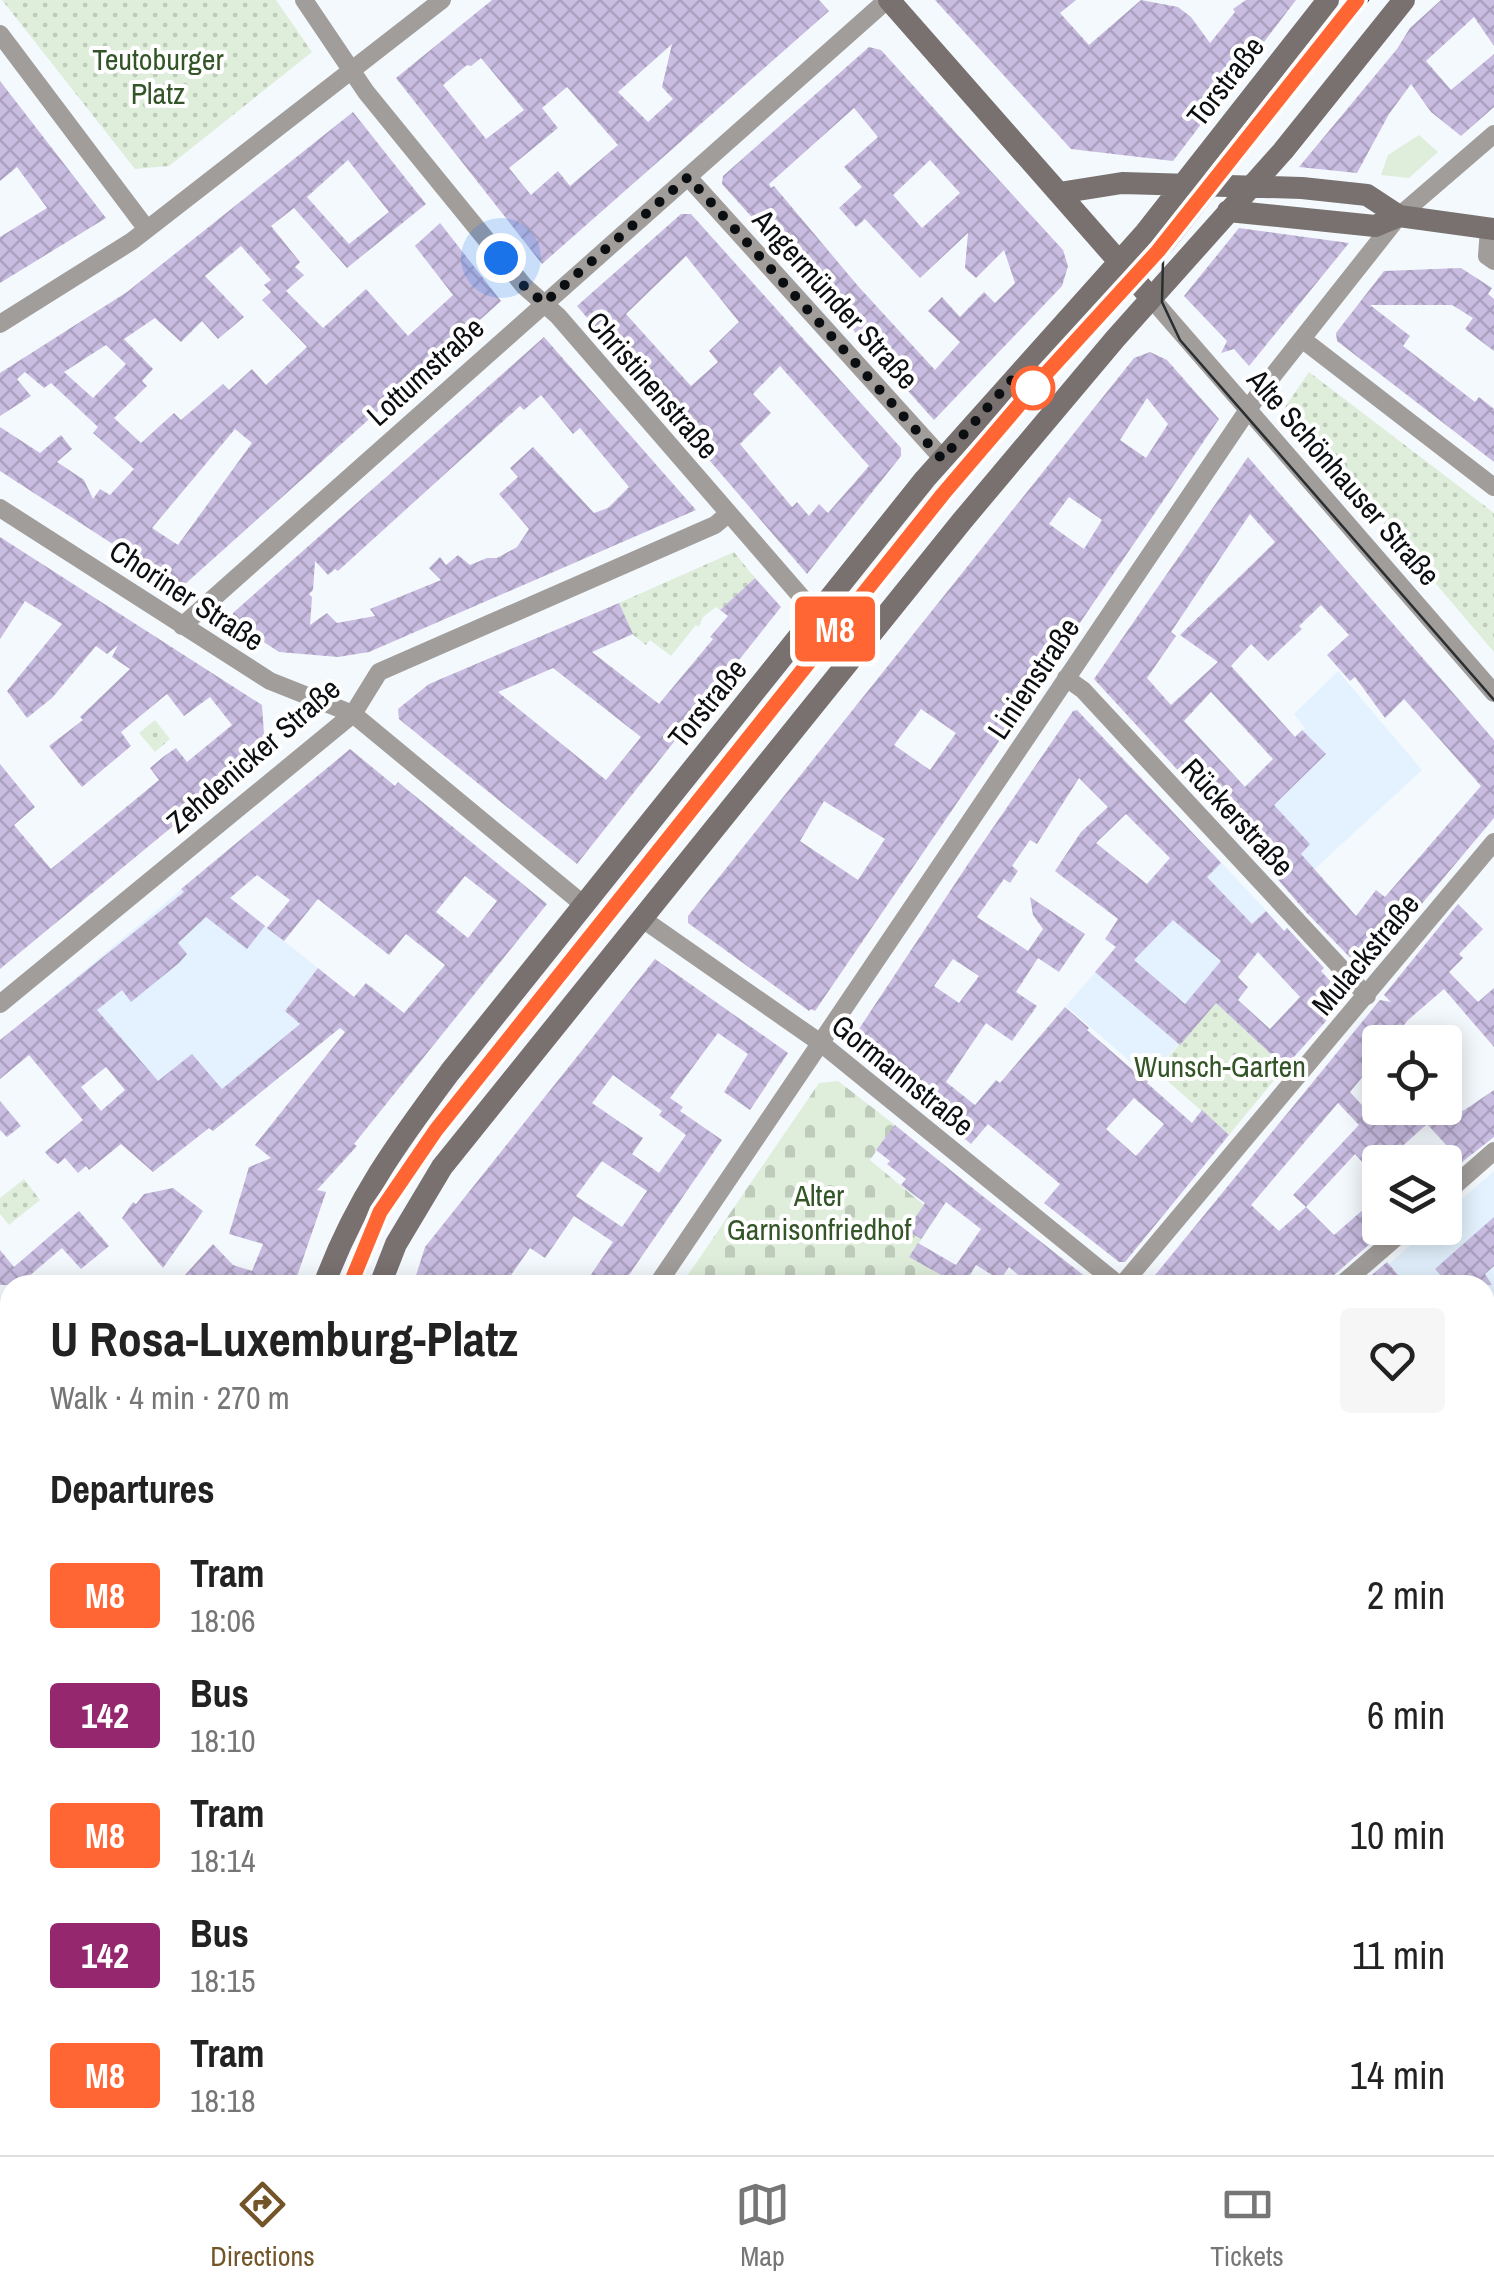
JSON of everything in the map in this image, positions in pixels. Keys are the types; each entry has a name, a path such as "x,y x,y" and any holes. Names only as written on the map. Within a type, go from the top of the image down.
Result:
{"main road":[{"path":"888,0 1151,298"},
{"name":"Torstraße","path":"328,1275 385,1159 450,1072 942,459 1183,185 1328,0"},
{"path":"384,1275 396,1244 442,1167 962,521 1151,298 1283,151 1404,0"},
{"path":"1059,193 1115,183 1252,185 1367,195 1399,216 1491,229"},
{"path":"1228,212 1376,226 1399,216"}],"street":[{"name":"Christinenstraße","path":"304,0 351,70 524,286 558,316 817,614"},
{"path":"0,324 128,243 442,0"},
{"name":"Lottumstraße","path":"182,626 888,0"},
{"path":"0,34 146,228"},
{"name":"Linienstraße","path":"664,1275 1066,678 1302,338 1399,216 1494,134"},
{"name":"Angermünder Straße","path":"688,177 942,459"},
{"path":"1491,229 1487,256 1494,262"},
{"name":"Alte Schönhauser Straße","path":"1151,298 1494,694"},
{"path":"1302,338 1494,487"},
{"name":"Choriner Straße","path":"0,508 270,681 353,714"},
{"name":"Zehdenicker Straße","path":"0,1004 353,714 378,672 716,526 728,514"},
{"name":"Rückerstraße","path":"1066,678 1084,690 1367,996"},
{"path":"353,714 584,905"},
{"name":"Mulackstraße","path":"1130,1275 1494,842"},
{"name":"Gormannstraße","path":"644,920 822,1044 1109,1275"},
{"path":"1462,1179 1494,1151"},
{"path":"1353,1275 1387,1245"}],"shaded area":[{"path":"1338,671 1422,770 1290,892 1275,876 1281,870 1247,833 1240,838 1217,813 1305,728 1294,714"},
{"path":"1206,846 1285,931 1294,990 1258,953 1149,1078 1066,1006"},
{"path":"200,874 318,968 285,1011 300,1024 165,1138 50,999"},
{"path":"1494,1171 1494,1275 1398,1275 1389,1264 1411,1245 1462,1245 1462,1199"}],"green space":[{"name":"Teutoburger Platz","path":"2,0 276,0 312,52 169,166 135,169"},
{"path":"1419,135 1438,152 1409,178 1381,175 1388,155"},
{"path":"1309,372 1494,513 1494,652 1285,407"},
{"path":"734,552 755,578 720,610 716,607 703,617 699,627 696,625 671,656 650,640 646,645 633,635 619,603"},
{"path":"155,720 170,739 155,752 139,733"},
{"name":"Wunsch-Garten","path":"1216,1003 1285,1067 1229,1135 1156,1071"},
{"name":"Alter Garnisonfriedhof","path":"838,1081 895,1125 870,1160 937,1216 910,1257 942,1275 688,1275 819,1083"},
{"path":"24,1179 40,1200 9,1225 0,1214 0,1198"}],"building":[{"path":"492,0 819,0 829,11 542,264 396,78","holes":["672,44 662,87 673,99 648,122 618,92","481,58 524,110 486,139 443,85 467,65","567,87 618,145 570,186 558,171 531,195 509,168 558,128 542,108"]},
{"path":"935,0 1076,0 1060,13 1089,45 1141,0 1178,7 1191,17 1210,43 1235,12 1233,9 1246,0 1296,0 1173,161 1071,149"},
{"path":"1441,0 1494,0 1494,46 1474,17 1426,61 1451,90 1494,54 1494,107 1461,136 1431,112 1411,84 1389,114 1357,173 1299,167 1410,28"},
{"path":"869,47 881,50 1063,250 1068,266 1062,286 934,420 722,184 723,176","holes":["854,108 878,137 844,167 862,187 839,208 856,227 865,219 920,278 968,233 965,268 976,278 1004,250 1015,283 995,303 984,292 960,317 942,297 928,311 960,342 935,370 769,184","930,160 960,193 922,228 893,195"]},
{"path":"0,81 106,218 0,283 0,237 47,208 17,167 0,181"},
{"path":"353,112 426,204 347,268 294,208 271,226 300,262 295,267 304,275 286,291 323,328 366,289 408,336 453,295 415,246 440,223 501,301 184,585 176,585 0,471 0,427 40,453 61,435 72,449 57,462 84,480 93,499 100,489 110,495 134,469 93,433 98,427 51,383 44,388 25,372 17,379 31,396 0,416 0,373 127,292","holes":["348,160 389,212 349,244 307,197","241,246 271,280 264,285 271,292 262,300 307,347 266,385 252,369 229,390 223,384 181,420 174,413 141,443 114,418 147,386 142,381 153,369 124,339 155,318 181,342 202,321 218,339 244,317 205,276","106,345 126,364 93,398 64,372","235,429 252,443 178,545 152,528"]},
{"path":"681,214 691,214 901,448 901,456 807,574 577,306","holes":["686,256 739,322 709,351 718,362 691,386 626,314","780,366 869,466 828,513 819,504 809,516 797,502 792,507 740,444 771,413 753,394"]},
{"path":"1239,228 1349,243 1249,366 1234,349 1221,353 1227,341 1184,296"},
{"path":"1461,268 1492,288 1488,294 1494,299 1494,351 1465,329 1473,318 1452,305 1370,305 1410,336 1403,346 1475,402 1479,397 1494,409 1494,462 1337,341 1336,333 1384,271"},
{"path":"544,337 696,510 369,652 338,657 279,652 232,621 233,613","holes":["541,395 573,434 580,428 629,487 608,508 594,513 533,447 510,468 518,477 499,494 529,529 517,547 497,558 470,565 458,555 446,565 440,557 429,568 441,580 370,609 375,616 337,623 327,613 310,625 309,594 313,590 315,561 328,575 338,571 520,406 524,410"]},
{"path":"1150,352 1167,360 1219,419 815,1011 809,1011 688,923 688,916 1134,358","holes":["1147,398 1168,424 1146,458 1120,440","1069,497 1102,520 1084,549 1049,524","921,709 956,733 930,770 894,745","824,801 885,839 858,880 800,841"]},
{"path":"1248,457 1494,740 1494,818 1367,969 1361,969 1275,876 1281,870 1246,832 1240,838 1094,679","holes":["1250,514 1275,542 1180,635 1218,662 1171,705 1147,678 1176,636 1171,632","1321,605 1349,635 1327,655 1350,681 1355,677 1385,718 1404,699 1481,786 1385,897 1376,890 1356,916 1301,854 1310,844 1274,805 1326,754 1302,730 1295,737 1231,666 1251,644 1268,661 1302,629 1299,626","1211,692 1273,759 1245,787 1184,721"]},
{"path":"0,537 262,705 265,750 0,969 0,764 35,807 14,825 51,869 159,780 150,768 163,757 176,748 187,762 232,725 210,697 184,716 167,694 121,732 131,746 82,787 49,746 83,720 80,717 130,669 112,657 118,645 107,654 96,646 52,698 27,718 7,691 62,624 25,601 0,639"},
{"path":"755,578 781,607 577,864 399,719 398,709 429,684 619,603 633,634 592,652 659,704 728,616 720,610","holes":["553,668 641,737 606,780 498,692"]},
{"path":"1077,710 1221,863 1207,877 1252,924 1266,911 1284,931 1287,928 1344,996 1344,1001 1285,1067 1216,1003 1180,1045 1095,972 1116,947 1105,939 1118,919 1055,871 1081,832 1108,807 1079,778 1037,844 1030,840 1012,866 1018,871 1010,883 1004,879 977,917 1028,951 1043,929 1033,915 1030,897 1085,934 1059,972 1038,958 1016,992 1037,1006 1012,1041 986,1023 946,1082 975,1105 996,1080 1000,1083 1065,1007 1192,1123 1202,1110 1229,1135 1125,1262 1119,1262 1044,1203 1060,1184 988,1124 971,1144 854,1047 858,1042 853,1038","holes":["1126,814 1170,858 1147,884 1096,843","1173,920 1221,961 1185,1004 1134,960","1258,952 1300,997 1270,1029 1238,1000 1248,987 1238,977","953,959 979,976 959,1003 934,986","1134,1098 1164,1124 1136,1156 1106,1129"]},
{"path":"350,749 395,786 398,782 547,904 354,1144 357,1146 317,1190 326,1192 297,1275 185,1275 213,1244 233,1265 252,1271 263,1244 229,1234 249,1167 271,1158 255,1145 345,1032 340,1028 213,1131 209,1128 153,1172 121,1144 89,1170 86,1166 78,1173 65,1158 58,1164 45,1152 83,1120 29,1055 0,1079 0,1040 184,892 181,889","holes":["257,875 290,900 267,928 284,941 318,899 389,955 406,934 445,965 404,1013 366,983 354,997 318,968 285,1011 300,1024 222,1089 192,1054 158,1081 97,1010 122,990 131,1002 179,963 187,954 178,943 206,917 247,949 265,926 230,898","465,876 497,901 468,938 436,912","106,1067 125,1090 101,1111 81,1087"]},
{"path":"1458,904 1483,929 1459,954 1463,958 1449,972 1478,1002 1494,988 1494,1047 1444,989 1404,1025 1362,1025 1362,1078 1350,1092 1362,1105 1362,1125 1426,1125 1404,1145 1362,1145 1362,1162 1355,1154 1306,1207 1334,1235 1362,1211 1362,1245 1369,1245 1334,1275 1155,1275 1380,1000 1391,1002 1384,995","holes":["1338,1103 1359,1125 1293,1195 1306,1207 1279,1231 1251,1205"]},
{"path":"655,959 788,1053 750,1110 724,1092 748,1054 718,1033 670,1098 683,1107 680,1111 722,1140 629,1275 591,1275 613,1242 574,1216 545,1258 530,1248 511,1275 416,1275 425,1247","holes":["613,1075 662,1111 659,1115 686,1135 659,1173 632,1154 643,1138 592,1103","602,1161 647,1191 622,1227 576,1196"]},
{"path":"1494,1090 1494,1137 1462,1162 1462,1145 1446,1145 1428,1125 1462,1125 1462,1110"},
{"path":"0,1101 21,1126 7,1137 0,1130"},
{"path":"895,1125 1083,1275 1018,1275 1009,1267 1003,1275 992,1275 976,1265 970,1275 941,1275 909,1257 918,1243 956,1265 981,1229 946,1202 921,1239 907,1230 925,1203 901,1185 906,1179 876,1150"},
{"path":"173,1188 203,1211 163,1268 122,1218 144,1194"},
{"path":"79,1211 109,1246 81,1269 62,1248 30,1275 0,1275 0,1250 14,1267"},
{"path":"1494,1217 1494,1266 1486,1275 1440,1275 1435,1269"},
{"path":"1387,1262 1398,1275 1372,1275"}],"tram line":[{"name":"M8","path":"353,1275 380,1212 436,1130 943,494 1158,251 1357,0"},
{"path":"364,1275 388,1216 443,1134 971,472 1047,383 1172,249 1368,0"},
{"path":"1163,260 1162,302 1180,340 1494,700"}],"route":[{"path":"501,258 544,303 688,177 942,459 1017,374 1033,388"}]}
